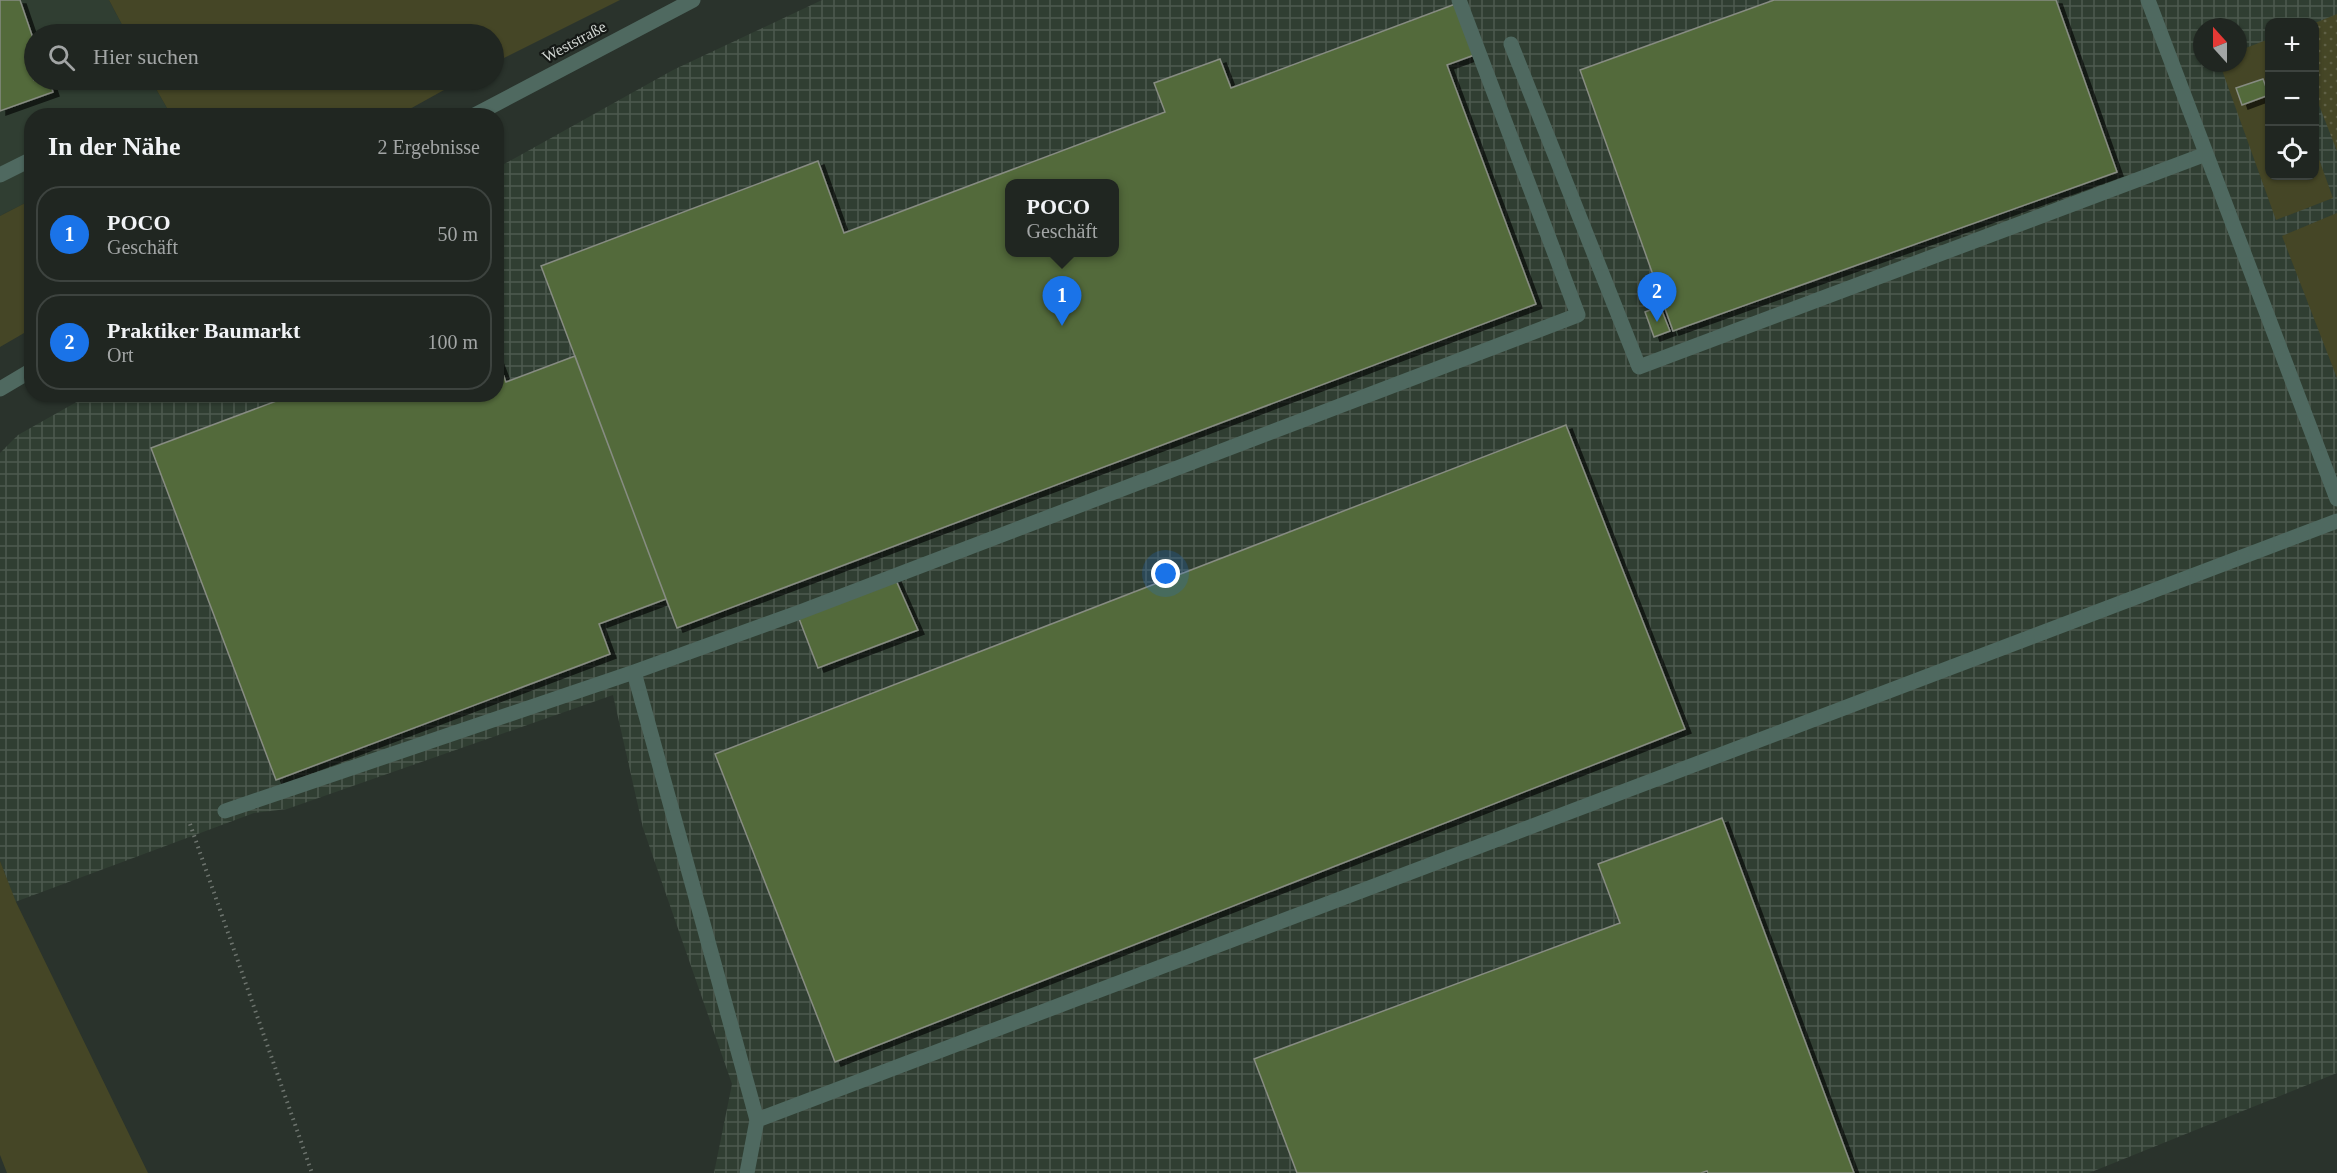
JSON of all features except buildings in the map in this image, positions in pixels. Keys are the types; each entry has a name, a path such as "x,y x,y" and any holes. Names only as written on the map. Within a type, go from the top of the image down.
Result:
{"street":[{"name":"Weststraße","path":"488,108 693,0"},
{"path":"225,811 634,672 800,612 1578,315 1459,0"},
{"path":"2148,0 2337,499"},
{"path":"1511,44 1639,367 2206,154"},
{"path":"0,175 24,163"},
{"path":"0,389 24,375"},
{"path":"757,1120 2337,521"},
{"path":"634,672 757,1120 747,1173"}],"path":[{"path":"190,824 312,1173"}],"shaded area":[{"path":"0,0 109,0 122,24 24,24 24,90 157,90 167,108 24,108 24,204 0,216"},
{"path":"822,0 2337,0 2337,1073 2089,1173 714,1173 732,1084 643,828 613,695 287,809 254,813 15,902 0,861 0,453 18,435 77,402 504,402 504,164 673,70"}],"green space":[{"path":"109,0 620,0 504,58 504,24 122,24"},
{"path":"2337,14 2337,151 2319,105 2319,21"},
{"path":"2265,41 2265,180 2319,180 2319,159 2333,198 2276,220 2223,72 2247,72 2247,48"},
{"path":"157,90 444,90 412,108 167,108"},
{"path":"24,204 24,333 0,347 0,216"},
{"path":"2337,213 2337,378 2282,236"},
{"path":"0,861 16,902 148,1173 7,1173 0,1155"}],"place":[{"name":"Praktiker Baumarkt","path":"1657,322"},
{"name":"POCO","path":"1062,326"}]}
